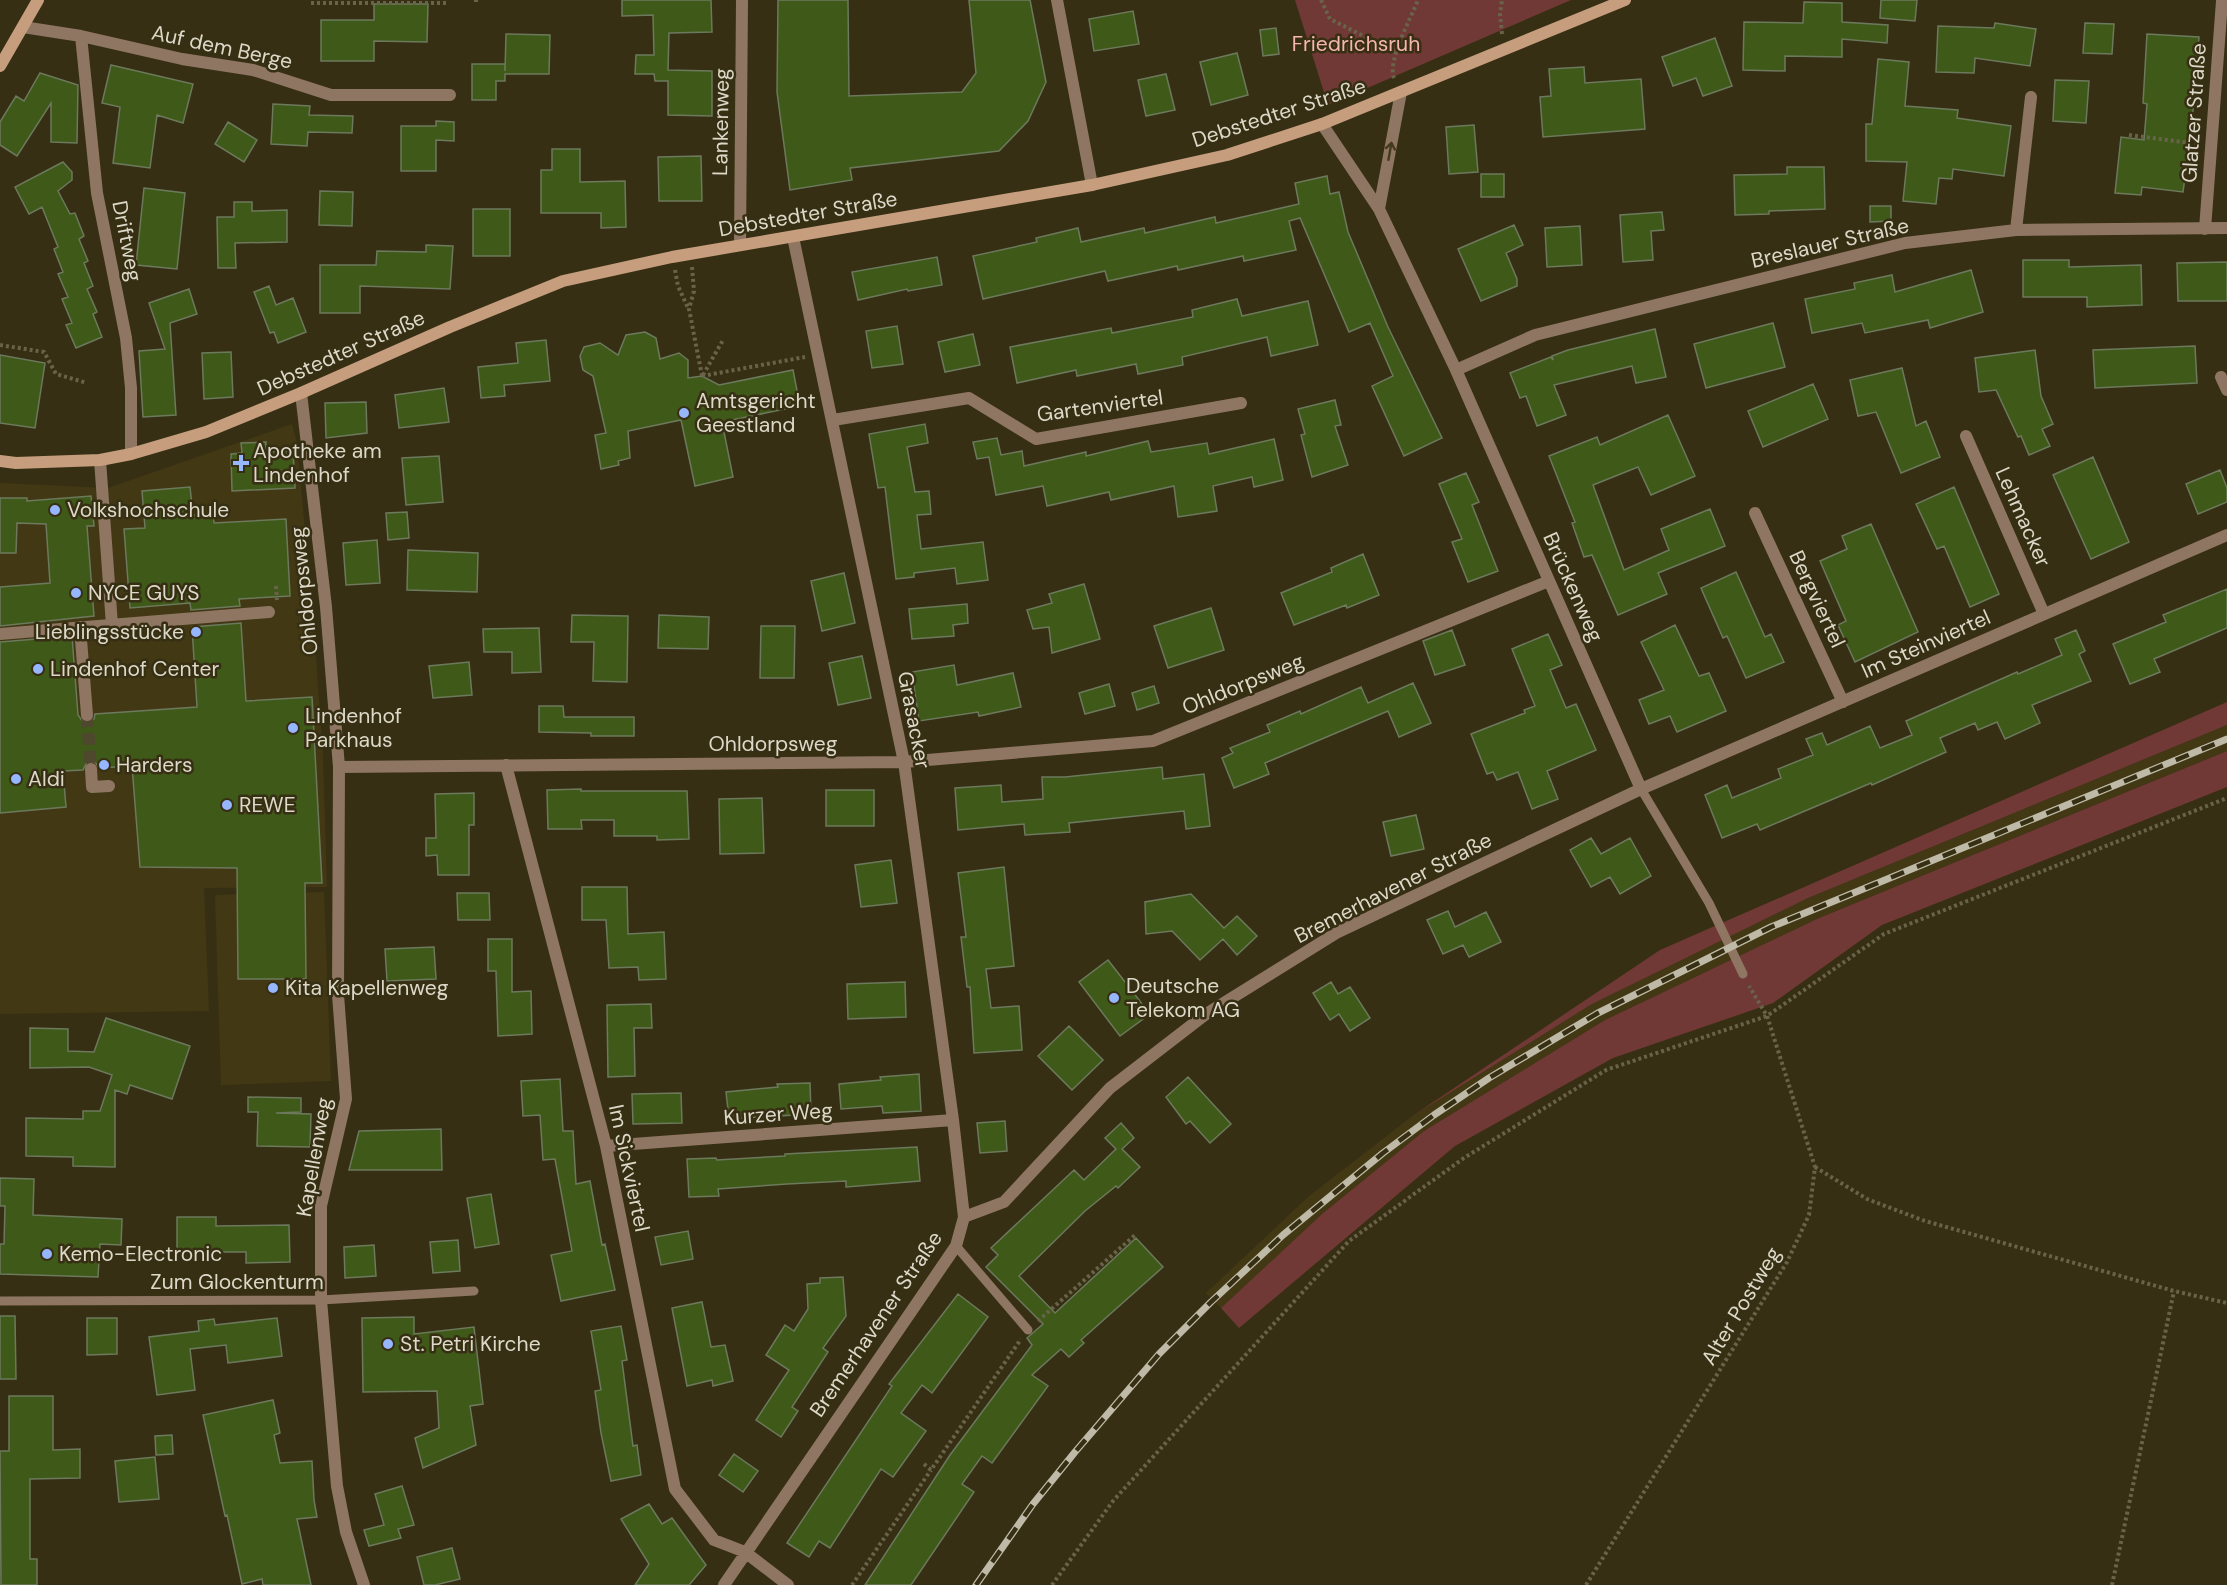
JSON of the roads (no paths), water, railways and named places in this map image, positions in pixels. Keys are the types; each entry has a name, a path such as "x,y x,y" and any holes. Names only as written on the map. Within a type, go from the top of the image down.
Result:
{"main road":[{"path":"0,66 38,0"},
{"name":"Debstedter Straße","path":"0,461 16,463 100,460 130,454 206,432 563,281 672,257 1092,185 1227,155 1322,124 1625,0"}],"street":[{"name":"Lankenweg","path":"740,245 742,0"},
{"path":"1057,0 1092,185"},
{"name":"Glatzer Straße","path":"2205,229 2222,1"},
{"name":"Auf dem Berge","path":"23,27 81,36 182,58 253,70 331,94 450,94"},
{"name":"Driftweg","path":"81,36 97,193 126,338 131,388 130,454"},
{"path":"1379,209 1401,92"},
{"path":"2016,230 2031,96"},
{"name":"Brückenweg","path":"1322,124 1379,209 1456,370 1641,789"},
{"name":"Breslauer Straße","path":"1456,370 1535,335 1905,243 2016,230 2227,228"},
{"name":"Grasacker","path":"793,237 904,762 964,1216"},
{"path":"2221,377 2227,390"},
{"name":"Ohldorpsweg","path":"301,393 326,607 339,767 904,762 1154,741 1550,581"},
{"name":"Gartenviertel","path":"833,420 969,398 1036,440 1241,404"},
{"name":"Lehmacker","path":"1966,436 2044,614"},
{"path":"100,460 112,625"},
{"name":"Bergviertel","path":"1755,513 1843,702"},
{"name":"Im Steinviertel","path":"1641,789 2227,535"},
{"path":"0,634 269,612"},
{"path":"80,627 87,715"},
{"name":"Im Sickviertel","path":"506,765 606,1146 675,1489 714,1540 745,1552 788,1585"},
{"name":"Kapellenweg","path":"339,767 338,995 346,1099 321,1206 321,1300 337,1486 346,1532 364,1585"},
{"path":"91,769 92,787 109,786"},
{"name":"Bremerhavener Straße","path":"724,1585 956,1246 964,1216 1004,1202 1110,1088 1206,1014 1338,932 1641,789"},
{"name":"Kurzer Weg","path":"606,1146 953,1120"}],"lane":[{"name":"Brückenweg","path":"1641,789 1709,903 1743,975"},
{"path":"956,1246 1028,1330"},
{"name":"Zum Glockenturm","path":"0,1301 321,1300 474,1291"}],"tunnel":[{"path":"87,715 91,769"}],"railway":[{"path":"976,1585 1033,1504 1159,1354 1283,1235 1383,1153 1434,1115 1489,1078 1598,1013 1771,927 2227,739"}],"place":[{"name":"Amtsgericht Geestland","path":"684,413"},
{"name":"Apotheke am Lindenhof","path":"241,463"},
{"name":"Volkshochschule","path":"55,510"},
{"name":"NYCE GUYS","path":"76,593"},
{"name":"Lieblingsstücke","path":"196,632"},
{"name":"Lindenhof Center","path":"38,669"},
{"name":"Lindenhof Parkhaus","path":"293,728"},
{"name":"Harders","path":"104,765"},
{"name":"Aldi","path":"16,779"},
{"name":"REWE","path":"227,805"},
{"name":"Kita Kapellenweg","path":"273,988"},
{"name":"Deutsche Telekom AG","path":"1114,998"},
{"name":"Kemo-Electronic","path":"47,1254"},
{"name":"St. Petri Kirche","path":"388,1344"}],"park label":[{"name":"Friedrichsruh","path":"1356,44"}]}
